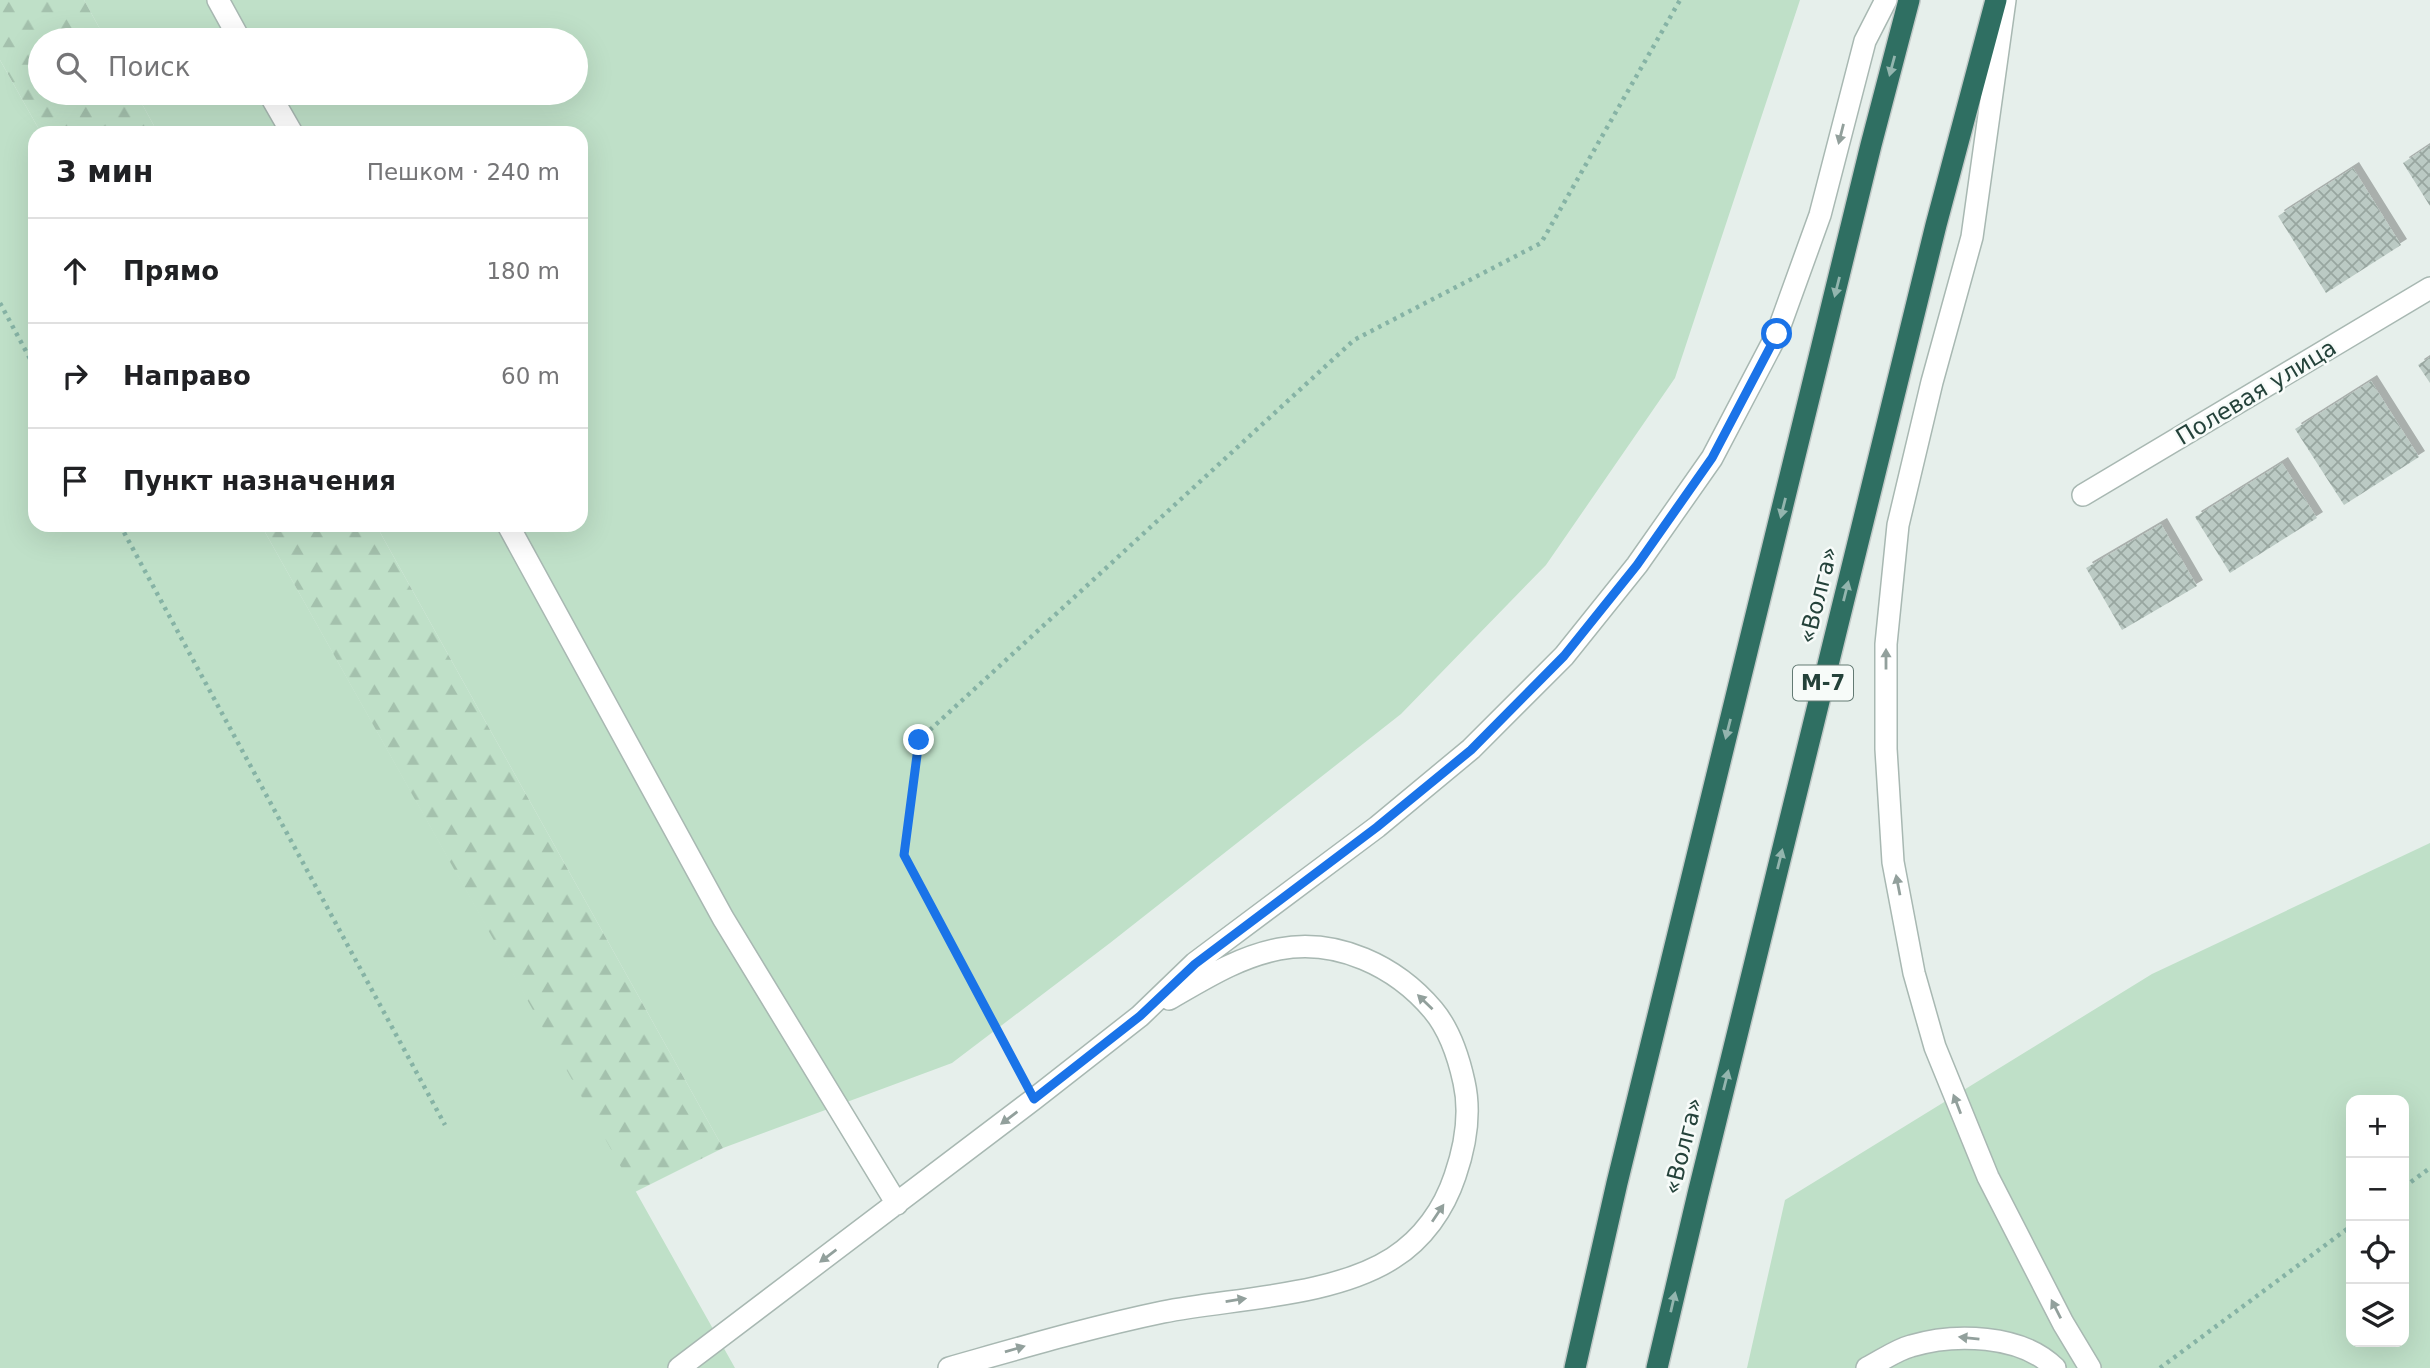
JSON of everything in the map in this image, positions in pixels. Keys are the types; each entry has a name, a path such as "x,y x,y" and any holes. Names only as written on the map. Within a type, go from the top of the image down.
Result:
{"highway":[{"path":"1575,1368 1637,1102 1871,145 1909,0"},
{"name":"«Волга»","path":"1657,1368 1936,225 1996,0"}],"street":[{"path":"218,0 233,28"},
{"path":"679,1368 1034,1099 1140,1016 1195,964 1377,827 1471,750 1564,656 1637,565 1712,458 1777,334 1820,215 1865,41 1886,0"},
{"path":"2005,0 1972,237 1932,382 1898,525 1886,644 1886,749 1894,862 1914,973 1935,1047 1988,1177 2063,1323 2091,1368"},
{"path":"276,105 288,126"},
{"name":"Полевая улица","path":"2083,495 2430,288"},
{"path":"512,532 723,918 897,1204"},
{"path":"949,1368 1055,1337 1164,1312 1297,1290 1354,1277 1394,1258 1426,1231 1448,1198 1463,1153 1467,1116 1465,1084 1454,1048 1434,1011 1400,978 1365,958 1326,948 1281,949 1242,959 1140,1016"},
{"path":"1867,1368 1909,1346 1957,1337 2003,1342 2046,1360 2055,1368"}],"path":[{"path":"1034,1099 904,855 919,740 1354,340 1541,243 1680,0"},
{"path":"0,303 28,355"},
{"path":"124,532 445,1125"},
{"path":"2409,1183 2430,1168"},
{"path":"2160,1368 2346,1230"}],"green space":[{"path":"0,0 84,0 99,28 28,28 28,105 143,105 154,126 37,126 0,60"},
{"path":"84,0 1800,0 1675,378 1546,565 1401,714 1110,943 952,1063 723,1148 380,532 588,532 588,126 154,126 143,105 588,105 588,28 99,28"},
{"path":"0,60 37,126 28,126 28,532 265,532 735,1368 0,1368"},
{"path":"265,532 380,532 723,1148 635,1192"},
{"path":"2430,843 2430,1368 1747,1368 1785,1200 2152,974"}],"building":[{"path":"2430,145 2430,206 2403,163"},
{"path":"2353,168 2401,245 2326,293 2278,216"},
{"path":"2430,357 2430,383 2418,365"},
{"path":"2371,381 2419,457 2344,505 2295,429"},
{"path":"2282,463 2317,518 2230,573 2195,517"},
{"path":"2161,524 2197,586 2122,630 2086,568"}],"route":[{"path":"919,740 904,855 1034,1099 1140,1016 1195,964 1377,827 1471,750 1564,656 1637,565 1712,458 1777,334"}]}
